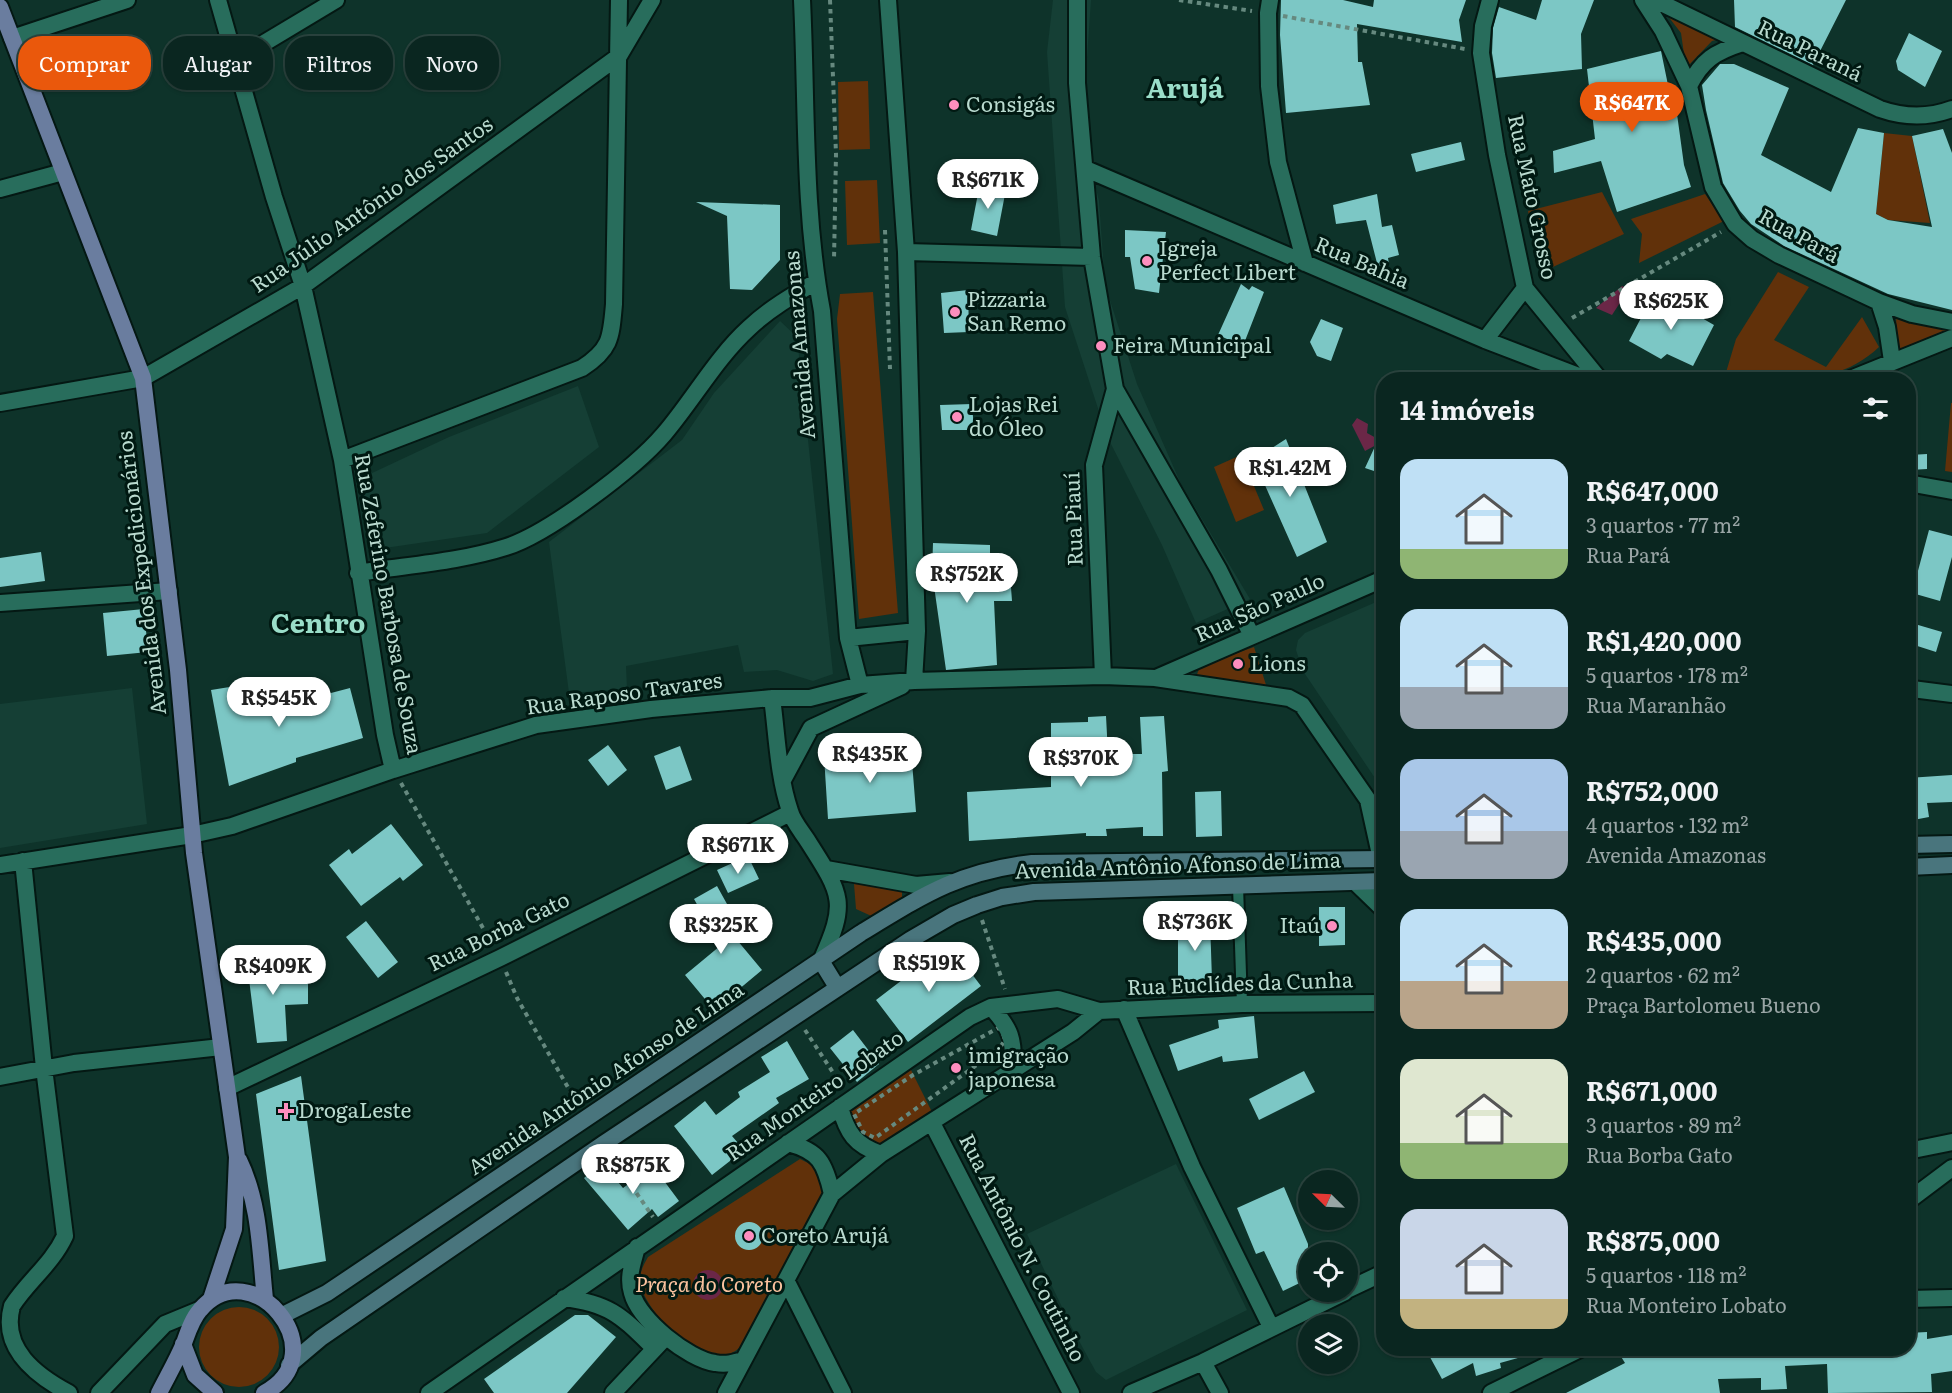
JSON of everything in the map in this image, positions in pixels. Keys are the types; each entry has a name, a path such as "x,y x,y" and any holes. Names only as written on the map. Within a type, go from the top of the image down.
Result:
{"main road":[{"name":"Avenida dos Expedicionários","path":"0,7 143,378 169,591 192,835 237,1157 234,1229 205,1305 159,1393"},
{"path":"1916,845 1952,843"},
{"name":"Avenida Antônio Afonso de Lima","path":"283,1315 327,1293 881,921 951,882 996,867 1032,863 1376,859"},
{"path":"1314,860 1314,883"},
{"path":"1032,863 1034,892"},
{"path":"1916,867 1952,865"},
{"name":"Avenida Antônio Afonso de Lima","path":"289,1365 321,1338 795,1015 935,925 977,905 1002,897 1034,892 1376,881"},
{"path":"821,961 837,987"},
{"name":"Avenida dos Expedicionários","path":"237,1157 250,1183 265,1299"},
{"path":"205,1305 230,1293 248,1293 265,1299 283,1315 290,1330 293,1347 289,1365 278,1388 264,1393"},
{"path":"183,1344 195,1375 215,1393"}],"street":[{"path":"12,38 127,0"},
{"name":"Rua Zeferino Barbosa de Souza","path":"218,0 229,36"},
{"path":"273,38 336,0"},
{"path":"342,460 582,368 599,356 612,333 619,0"},
{"path":"619,56 652,0"},
{"name":"Avenida Amazonas","path":"802,0 806,153 816,282 822,311 848,638 860,685"},
{"path":"811,728 914,681 917,631 906,252 888,0"},
{"name":"Rua Piauí","path":"1077,0 1077,83 1092,257 1115,389 1094,465 1103,676"},
{"name":"Rua Mato Grosso","path":"1490,0 1483,26 1481,52 1497,155 1525,288 1593,372"},
{"name":"Rua Pará","path":"1642,0 1663,31 1689,86 1713,186 1735,224 1752,239 1779,255 1879,302 1912,314 1952,322"},
{"name":"Rua Paraná","path":"1655,0 1894,114 1937,115 1952,109"},
{"path":"1269,6 1269,86 1278,162 1305,263"},
{"path":"1689,86 1698,67 1722,52 1743,43"},
{"name":"Rua Júlio Antônio dos Santos","path":"0,403 143,378 303,286 619,56"},
{"name":"Rua Zeferino Barbosa de Souza","path":"244,90 274,197 303,286 342,460 358,573 393,770"},
{"name":"Rua Bahia","path":"1086,169 1485,340 1568,372"},
{"path":"0,189 63,172"},
{"path":"906,252 1092,257"},
{"path":"358,573 478,555 508,546 534,534 583,503 651,449 748,328 779,304 816,282"},
{"path":"1485,340 1525,288"},
{"path":"1879,302 1887,327 1892,361"},
{"path":"1867,372 1952,338"},
{"path":"1115,389 1199,534 1252,636"},
{"path":"1916,484 1952,490"},
{"name":"Rua São Paulo","path":"1155,678 1376,582"},
{"path":"0,603 169,591"},
{"path":"848,638 917,631"},
{"name":"Rua Raposo Tavares","path":"0,865 192,835 232,826 393,770 536,725 651,709 772,698 810,698 860,685 914,681 1103,676 1155,678 1289,698 1302,705 1368,800 1376,834"},
{"path":"1916,690 1952,694"},
{"path":"772,698 783,780 790,813 825,869 835,889 839,904 837,925 821,961"},
{"path":"783,780 811,728 810,698"},
{"name":"Rua Borba Gato","path":"227,1088 500,958 790,813"},
{"path":"23,861 44,1068 65,1236 57,1254 11,1307 3,1329 9,1352 30,1371 69,1393"},
{"path":"825,869 916,885 951,882"},
{"path":"1355,882 1376,902"},
{"name":"Rua Monteiro Lobato","path":"429,1393 970,1017 991,1007 1058,999 1099,1011"},
{"name":"Rua Euclídes da Cunha","path":"1099,1011 1242,1004 1376,1003"},
{"path":"991,1007 1007,1024 1012,1037 1012,1069"},
{"path":"1124,1009 1192,1167 1271,1327"},
{"path":"726,1393 832,1194 881,1154 1073,1032 1099,1011"},
{"path":"0,1077 44,1068 221,1047"},
{"path":"845,1103 847,1131 856,1144 881,1154"},
{"name":"Rua Antônio N. Coutinho","path":"932,1123 1071,1393"},
{"path":"1916,1149 1952,1142"},
{"path":"788,1143 815,1154 828,1176 832,1194"},
{"path":"1916,1195 1952,1168"},
{"path":"637,1247 630,1280 631,1292 636,1305 666,1336 686,1352 714,1363 729,1364 743,1360"},
{"path":"1358,1285 1376,1276"},
{"path":"786,1280 843,1393"},
{"path":"564,1298 595,1302 624,1319 654,1348"},
{"path":"1916,1299 1952,1298"},
{"path":"1131,1393 1203,1362 1323,1302"},
{"path":"99,1393 165,1324 205,1305"},
{"path":"613,1393 666,1336"},
{"path":"1491,1393 1566,1356"},
{"path":"1203,1362 1220,1393"}],"lane":[{"path":"1238,886 1242,1004"}],"path":[{"path":"830,0 836,154 834,263"},
{"path":"1179,0 1269,6 1481,52"},
{"path":"885,219 890,373"},
{"path":"1556,327 1735,224"},
{"name":"Rua Zeferino Barbosa de Souza","path":"393,770 500,958 517,998 586,1119"},
{"path":"977,905 1010,1004"},
{"path":"795,1015 845,1103"},
{"path":"998,1028 1002,1030 1005,1040 999,1049 875,1138 863,1132 854,1114 913,1075 986,1033 998,1028"},
{"path":"603,1144 662,1230"}],"shaded area":[{"name":"Feira Municipal","path":"1053,0 1091,0 1082,130 1099,201 1105,285 1137,384 1181,484 1250,599 1196,623 1162,545 1107,436 1065,307 1047,52"},
{"path":"1622,286 1629,289 1612,315 1596,308"},
{"path":"780,321 797,337 833,674 813,681 777,670 744,672 738,645 626,666 627,689 569,693 549,542 682,440 714,393"},
{"path":"578,386 599,447 487,533 378,549 362,488 370,474 449,437"},
{"path":"1357,418 1368,424 1367,433 1376,438 1376,445 1365,451 1352,425"},
{"path":"1376,602 1376,780 1303,671 1296,650 1298,640 1305,633"},
{"path":"132,688 147,824 0,848 0,704"},
{"path":"1176,1164 1247,1310 1106,1380 1096,1372 1072,1328 1027,1234"},
{"path":"708,1270 714,1271 722,1279 722,1291 714,1299 708,1300 702,1299 694,1291 693,1285 694,1279 702,1271"}],"green space":[{"path":"1657,2 1727,37 1712,41 1686,68 1681,33"},
{"path":"868,81 870,149 839,150 838,82"},
{"path":"1884,133 1912,136 1930,223 1888,220 1876,214"},
{"path":"877,180 880,243 847,245 845,181"},
{"path":"1602,192 1624,234 1540,273 1528,211"},
{"path":"1705,194 1724,221 1639,263 1642,234 1631,219"},
{"path":"1778,272 1809,287 1774,340 1826,367 1862,317 1879,347 1862,360 1835,372 1726,372 1736,339"},
{"path":"873,292 898,613 859,619 837,319 840,294"},
{"path":"1896,312 1952,330 1897,354"},
{"path":"1952,403 1952,472 1945,471"},
{"path":"1241,455 1264,510 1236,522 1214,467"},
{"path":"1254,647 1267,688 1195,680 1200,666"},
{"path":"854,884 902,885 902,899 878,919 856,909"},
{"path":"910,1068 932,1112 879,1146 859,1136 849,1110"},
{"name":"Praça do Coreto","path":"800,1159 818,1168 824,1190 740,1347 727,1354 712,1354 696,1348 680,1338 665,1324 644,1295 640,1279 646,1260"},
{"path":"239,1307 254,1310 267,1319 276,1332 279,1347 276,1362 267,1375 254,1384 239,1387 224,1384 211,1375 202,1362 199,1347 202,1332 211,1319 224,1310"}],"building":[{"path":"1281,0 1343,0 1373,7 1374,0 1466,0 1459,20 1462,42 1357,24 1358,62 1362,62 1370,105 1286,113 1280,35"},
{"path":"1542,0 1594,0 1581,34 1582,69 1496,78 1492,53 1493,28 1499,7 1536,20"},
{"path":"1734,0 1846,0 1813,65 1735,27"},
{"path":"1909,33 1942,51 1925,87 1898,70 1896,61"},
{"path":"1661,51 1668,85 1671,85 1668,115 1677,114 1684,165 1691,187 1617,212 1601,161 1554,173 1553,151 1595,139 1587,69"},
{"path":"1720,64 1734,64 1789,88 1761,155 1831,192 1858,128 1884,133 1876,214 1888,220 1932,227 1912,136 1943,129 1952,153 1952,310 1888,294 1784,246 1751,224 1723,183 1706,110 1702,85"},
{"path":"1461,142 1465,160 1416,172 1411,154"},
{"path":"980,183 1006,189 997,236 971,230"},
{"path":"1377,194 1382,227 1392,225 1399,255 1388,258 1389,264 1378,267 1366,220 1336,224 1333,205"},
{"path":"696,202 780,205 780,260 752,290 730,289 727,216"},
{"name":"Igreja Perfect Libert","path":"1125,230 1166,232 1159,293 1135,289 1130,257 1125,257"},
{"path":"1241,284 1249,290 1252,286 1264,292 1243,346 1218,335"},
{"name":"Pizzaria San Remo","path":"968,290 969,332 944,333 941,293"},
{"path":"1655,291 1714,325 1693,366 1667,354 1661,359 1629,341"},
{"path":"1321,319 1343,328 1331,361 1317,356 1310,342"},
{"name":"Lojas Rei do Óleo","path":"972,404 974,430 942,430 940,405"},
{"path":"1286,439 1327,542 1297,557 1252,456"},
{"path":"1376,444 1376,472 1365,468"},
{"path":"1927,454 1927,469 1916,470 1916,455"},
{"path":"1929,530 1952,536 1952,557 1940,601 1916,594 1916,578"},
{"path":"933,543 990,545 990,576 1010,574 1012,601 994,601 997,665 946,670 932,572"},
{"path":"41,552 45,581 0,587 0,558"},
{"path":"144,609 148,652 107,656 103,613"},
{"path":"1916,624 1942,632 1936,652 1916,646"},
{"path":"267,681 269,703 293,696 293,703 350,688 363,738 296,758 296,762 229,786 211,690"},
{"path":"1106,716 1108,754 1142,754 1140,717 1164,716 1168,771 1162,772 1163,836 1143,836 1143,827 1106,829 1107,836 1086,836 1086,833 969,841 967,792 1051,787 1051,723 1088,722 1088,717"},
{"path":"608,745 627,770 608,786 588,760"},
{"path":"680,746 692,780 666,790 654,756"},
{"path":"911,749 916,812 828,819 824,756"},
{"path":"1952,775 1952,802 1927,803 1929,817 1916,819 1916,777"},
{"path":"1221,791 1222,836 1196,837 1195,792"},
{"path":"391,824 423,865 403,881 400,877 361,906 329,865 349,849 352,854"},
{"path":"748,856 759,879 728,893 717,870"},
{"path":"717,886 737,922 727,928 762,970 714,1010 685,975 720,946 694,899"},
{"name":"Itaú","path":"1319,907 1345,907 1345,945 1319,946"},
{"path":"366,921 398,962 378,978 346,937"},
{"path":"1210,921 1212,980 1178,982 1178,923"},
{"path":"949,944 981,986 908,1042 876,1000"},
{"path":"277,953 283,977 308,975 308,1004 285,1005 287,1041 257,1043 246,955"},
{"path":"1254,1016 1258,1058 1223,1062 1222,1056 1178,1071 1169,1045 1219,1028 1218,1020"},
{"path":"853,1030 879,1064 857,1082 830,1048"},
{"path":"787,1041 809,1079 776,1098 779,1103 732,1136 744,1150 712,1175 674,1126 705,1101 716,1115 740,1097 738,1092 770,1072 761,1057"},
{"path":"1304,1071 1315,1092 1259,1120 1249,1099"},
{"path":"301,1076 326,1261 279,1270 256,1094"},
{"path":"602,1163 623,1188 653,1166 679,1201 658,1217 652,1209 628,1230 584,1178"},
{"path":"1284,1187 1298,1220 1298,1230 1302,1230 1307,1242 1298,1242 1298,1284 1283,1291 1264,1251 1256,1254 1237,1208"},
{"name":"Coreto Arujá","path":"749,1222 759,1226 763,1236 759,1246 749,1250 739,1246 735,1236 739,1226"},
{"path":"575,1315 588,1315 616,1337 567,1393 494,1393 484,1379"},
{"path":"1927,1332 1927,1339 1952,1335 1952,1371 1931,1374 1932,1392 1828,1393 1827,1364 1785,1366 1787,1389 1761,1390 1761,1378 1718,1379 1720,1393 1566,1393 1625,1363 1621,1356 1916,1356 1916,1333"},
{"path":"1429,1356 1525,1356 1500,1363 1501,1368 1476,1376 1473,1363 1442,1379"}],"place":[{"name":"Consigás","path":"954,105"},
{"name":"Igreja Perfect Libert","path":"1147,261"},
{"name":"Pizzaria San Remo","path":"955,312"},
{"name":"Feira Municipal","path":"1101,346"},
{"name":"Lojas Rei do Óleo","path":"957,417"},
{"name":"Lions","path":"1238,664"},
{"name":"Itaú","path":"1332,926"},
{"name":"imigração japonesa","path":"956,1068"},
{"name":"DrogaLeste","path":"286,1111"},
{"name":"Coreto Arujá","path":"749,1236"}],"district":[{"name":"Arujá","path":"1185,89"},
{"name":"Centro","path":"318,624"}]}
